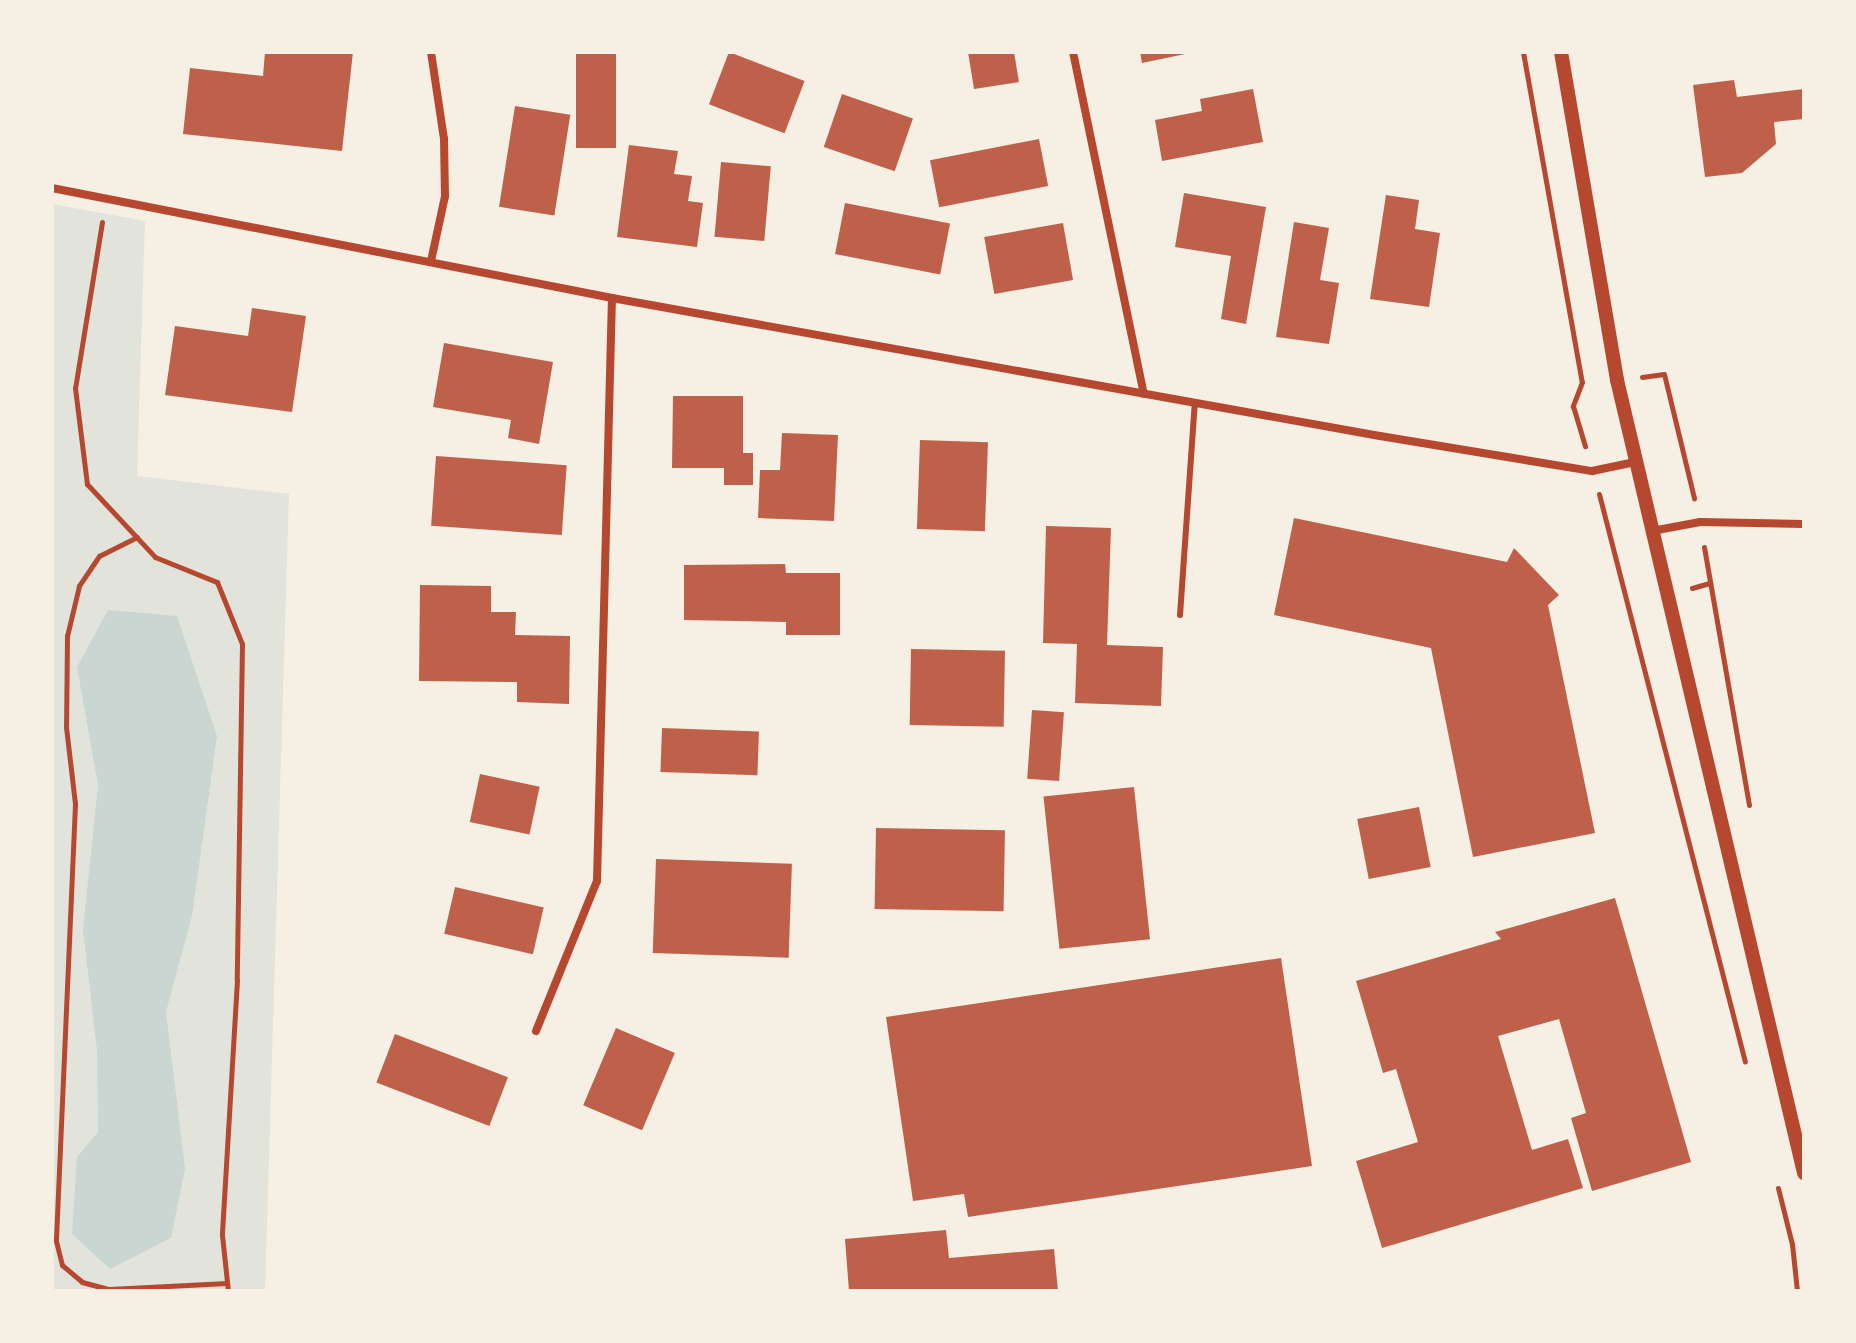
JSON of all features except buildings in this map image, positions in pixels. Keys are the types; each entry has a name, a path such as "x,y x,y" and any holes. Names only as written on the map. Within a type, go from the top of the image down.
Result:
{"street":[{"path":"431,52 444,139 445,196 431,261"},
{"path":"1073,52 1144,394"},
{"path":"1561,52 1617,380 1804,1173"},
{"path":"52,188 612,298 1195,403 1592,471 1635,462"},
{"path":"536,1031 597,881 612,298"},
{"path":"1652,531 1700,522 1804,524"}],"lane":[{"path":"1180,615 1195,403"}],"path":[{"path":"1523,52 1582,382 1573,406 1747,1066"},
{"path":"106,197 75,388 87,484 155,557 217,582 242,644 237,980 222,1235 228,1291"},
{"path":"1582,382 1664,374 1700,522 1751,816"},
{"path":"137,537 99,556 79,586 67,636 66,727 75,804 56,1241 62,1265 82,1282 109,1289 227,1283"},
{"path":"1777,1185 1792,1244 1797,1291"}],"shaded area":[{"path":"53,204 145,221 137,476 289,494 265,1291 52,1291"},
{"path":"108,610 177,616 217,736 192,916 166,1012 185,1169 171,1238 110,1269 72,1234 77,1157 98,1132 97,1050 83,930 98,785 77,667"}]}
